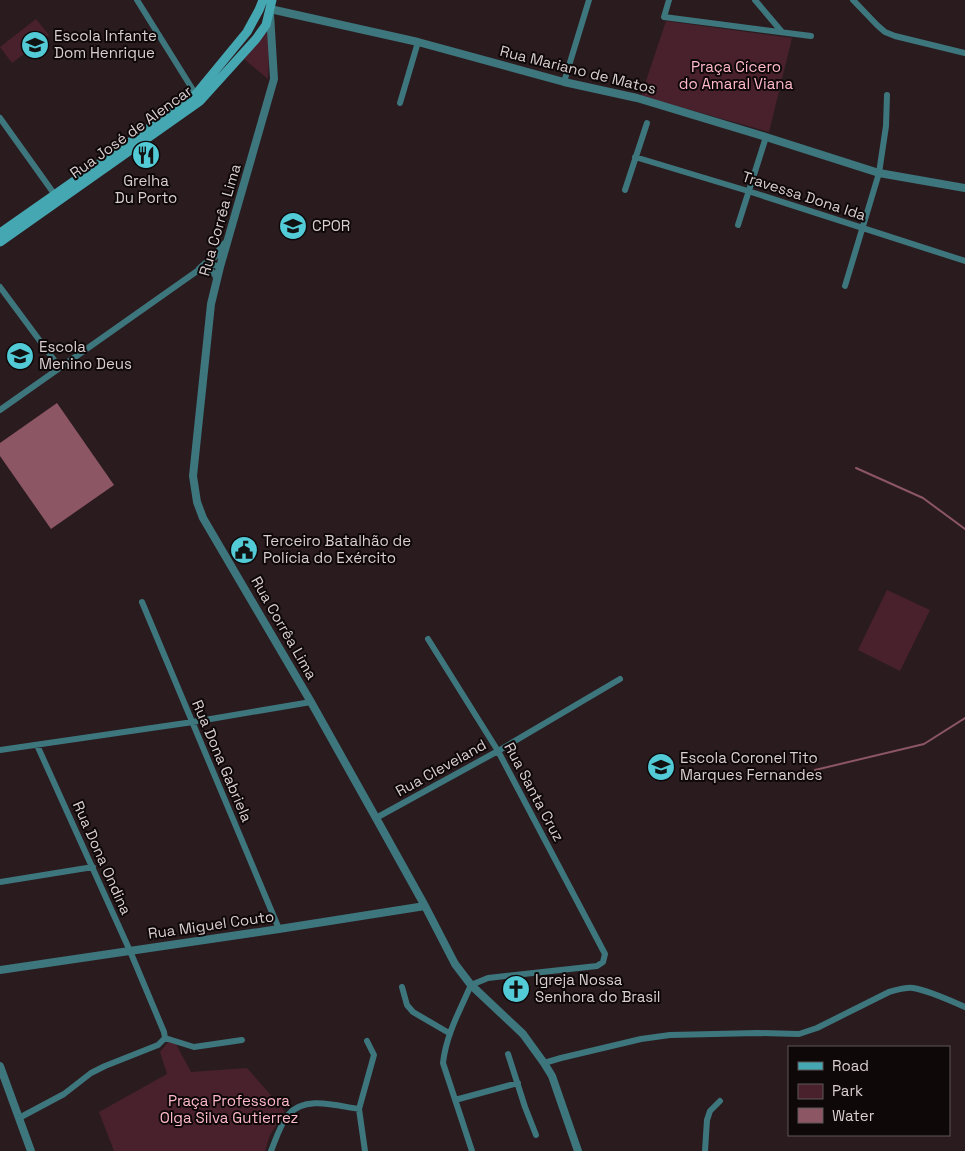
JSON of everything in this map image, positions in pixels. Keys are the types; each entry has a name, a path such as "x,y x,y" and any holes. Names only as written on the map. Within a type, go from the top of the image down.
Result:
{"main road":[{"name":"Rua José de Alencar","path":"0,234 140,135 198,98 247,32 263,0"},
{"name":"Rua José de Alencar","path":"0,242 124,156 198,98 256,39 266,25 270,3"},
{"path":"124,156 140,135"},
{"path":"45,211 55,195 71,193"}],"street":[{"path":"137,0 198,98"},
{"path":"564,82 589,0"},
{"path":"669,0 664,17 811,36"},
{"path":"755,0 782,32"},
{"path":"853,0 885,32 965,53"},
{"path":"861,8 862,0"},
{"name":"Rua Mariano de Matos","path":"270,3 564,82 638,98 879,173 965,188"},
{"name":"Rua Corrêa Lima","path":"270,3 274,79 220,266 211,304 193,476 197,502 203,518 311,702 456,964 471,985 523,1034 552,1076 578,1151"},
{"path":"400,103 418,42"},
{"path":"845,286 879,173 886,126 887,95"},
{"path":"0,118 55,195"},
{"path":"625,190 647,123"},
{"path":"738,225 766,137"},
{"name":"Travessa Dona Ida","path":"635,157 748,191 965,262"},
{"path":"1,407 60,368 200,269 222,248 229,236"},
{"path":"200,269 211,264 220,266"},
{"path":"200,269 207,268 217,279"},
{"path":"0,287 60,368"},
{"name":"Rua Dona Gabriela","path":"142,602 279,929"},
{"name":"Rua Santa Cruz","path":"428,639 498,751 605,954 603,962 598,966 488,978 471,985"},
{"name":"Rua Cleveland","path":"376,818 498,751 620,679"},
{"path":"0,750 193,722 311,702"},
{"name":"Rua Dona Ondina","path":"37,745 130,951 165,1038"},
{"path":"0,882 92,867"},
{"name":"Rua Miguel Couto","path":"0,970 425,906"},
{"path":"471,985 449,1033 444,1049 443,1062 472,1151"},
{"path":"402,987 406,1005 413,1012 449,1033"},
{"path":"544,1063 641,1039 670,1035 799,1034 816,1028 898,989 911,988 965,1008"},
{"path":"19,1118 64,1094 91,1073 158,1045 165,1038 194,1047 242,1040"},
{"path":"365,1151 359,1109 374,1055 367,1041"},
{"path":"508,1054 536,1135"},
{"path":"0,1066 31,1151"},
{"path":"455,1100 518,1082"},
{"path":"705,1151 707,1120 710,1111 720,1100"},
{"path":"271,1151 289,1114 302,1105 318,1103 359,1109"}],"green space":[{"path":"36,19 49,35 12,63 0,47"},
{"name":"Praça Cícero do Amaral Viana","path":"666,21 792,38 769,132 641,96"},
{"path":"270,27 268,79 244,59"},
{"path":"887,590 930,610 900,671 858,650"},
{"name":"Praça Professora Olga Silva Gutierrez","path":"169,1041 176,1044 191,1072 247,1068 285,1111 270,1135 265,1151 114,1151 99,1112 167,1074 160,1052"}],"water":[{"path":"57,403 114,485 51,529 0,456 0,443"}],"waterway":[{"path":"856,468 923,498 965,529"},
{"path":"815,770 924,744 965,718"}],"place":[{"name":"Escola Infante Dom Henrique","path":"35,45"},
{"name":"Grelha Du Porto","path":"146,155"},
{"name":"CPOR","path":"293,226"},
{"name":"Escola Menino Deus","path":"20,356"},
{"name":"Terceiro Batalhão de Polícia do Exército","path":"244,550"},
{"name":"Escola Coronel Tito Marques Fernandes","path":"661,767"},
{"name":"Igreja Nossa Senhora do Brasil","path":"516,989"}]}
